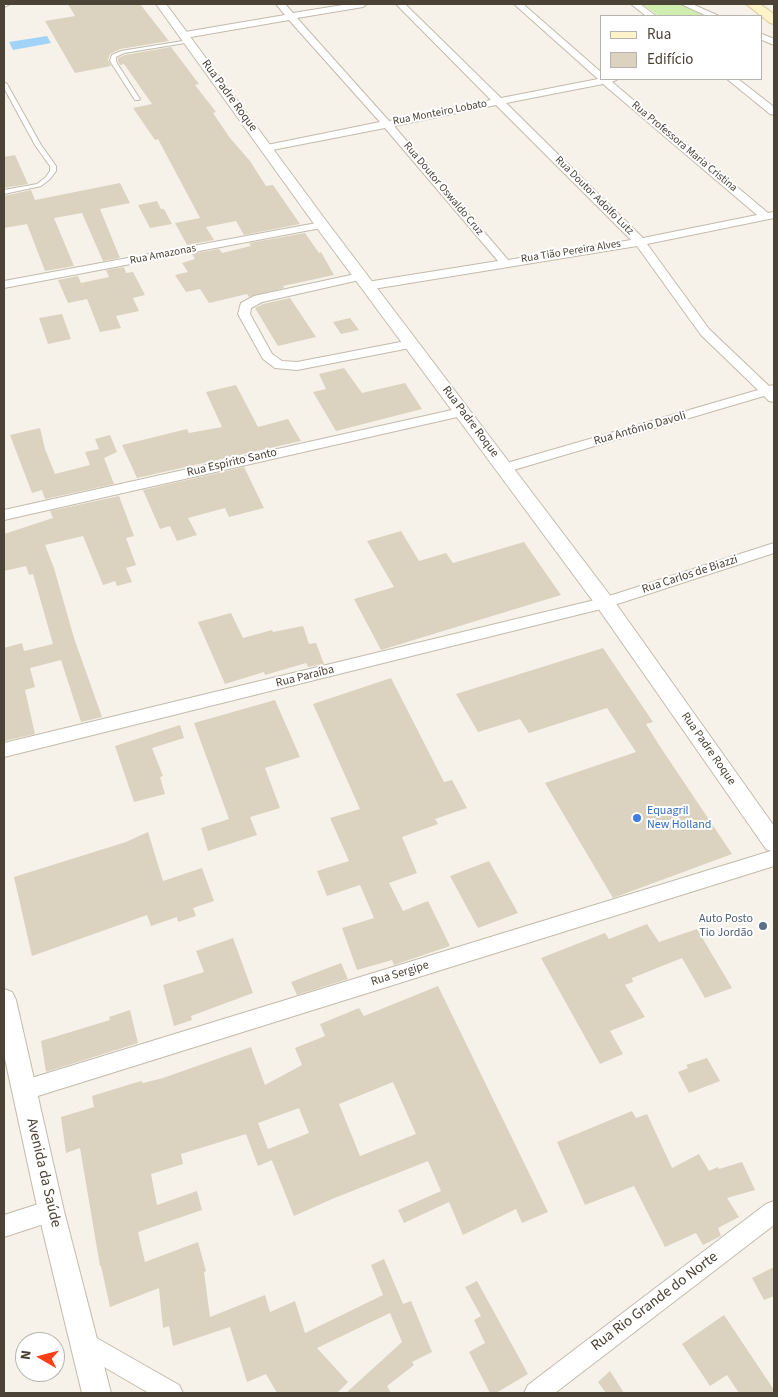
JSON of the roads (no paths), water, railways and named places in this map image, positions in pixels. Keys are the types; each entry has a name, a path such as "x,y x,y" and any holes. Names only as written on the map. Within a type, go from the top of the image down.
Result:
{"main road":[{"path":"752,4 774,20"}],"street":[{"name":"Rua Padre Roque","path":"161,4 322,226 605,603 774,843"},
{"name":"Rua Doutor Oswaldo Cruz","path":"280,4 387,124 505,262"},
{"path":"187,38 291,16 363,4"},
{"name":"Rua Doutor Adolfo Lutz","path":"400,4 640,242 705,332 772,393"},
{"name":"Rua Professora Maria Cristina","path":"518,4 600,74"},
{"path":"635,4 650,15"},
{"path":"684,4 712,15"},
{"name":"Rua Monteiro Lobato","path":"267,148 601,80"},
{"name":"Rua Professora Maria Cristina","path":"607,80 770,215"},
{"path":"733,80 774,112"},
{"name":"Rua Tião Pereira Alves","path":"411,344 297,366 278,364 267,356 244,314 245,306 258,299 364,281 640,242 770,215"},
{"name":"Rua Amazonas","path":"4,285 322,226"},
{"name":"Rua Antônio Davoli","path":"505,468 772,393"},
{"name":"Rua Espírito Santo","path":"4,515 460,412"},
{"name":"Rua Carlos de Biazzi","path":"605,603 774,548"},
{"name":"Rua Paraíba","path":"4,750 605,603"},
{"name":"Rua Sergipe","path":"25,1090 774,858"},
{"name":"Avenida da Saúde","path":"4,1000 51,1211 97,1393"},
{"path":"4,1226 51,1211"},
{"name":"Rua Rio Grande do Norte","path":"536,1393 774,1212"},
{"path":"86,1344 171,1393"}],"lane":[{"path":"137,99 114,65 114,56 123,52 187,38"},
{"path":"4,84 38,145 53,166 53,171 48,178 39,184 4,192"}],"water":[{"path":"47,36 51,43 13,50 9,42"}],"place":[{"name":"Equagril New Holland","path":"637,818"},
{"name":"Auto Posto Tio Jordão","path":"763,926"}]}
